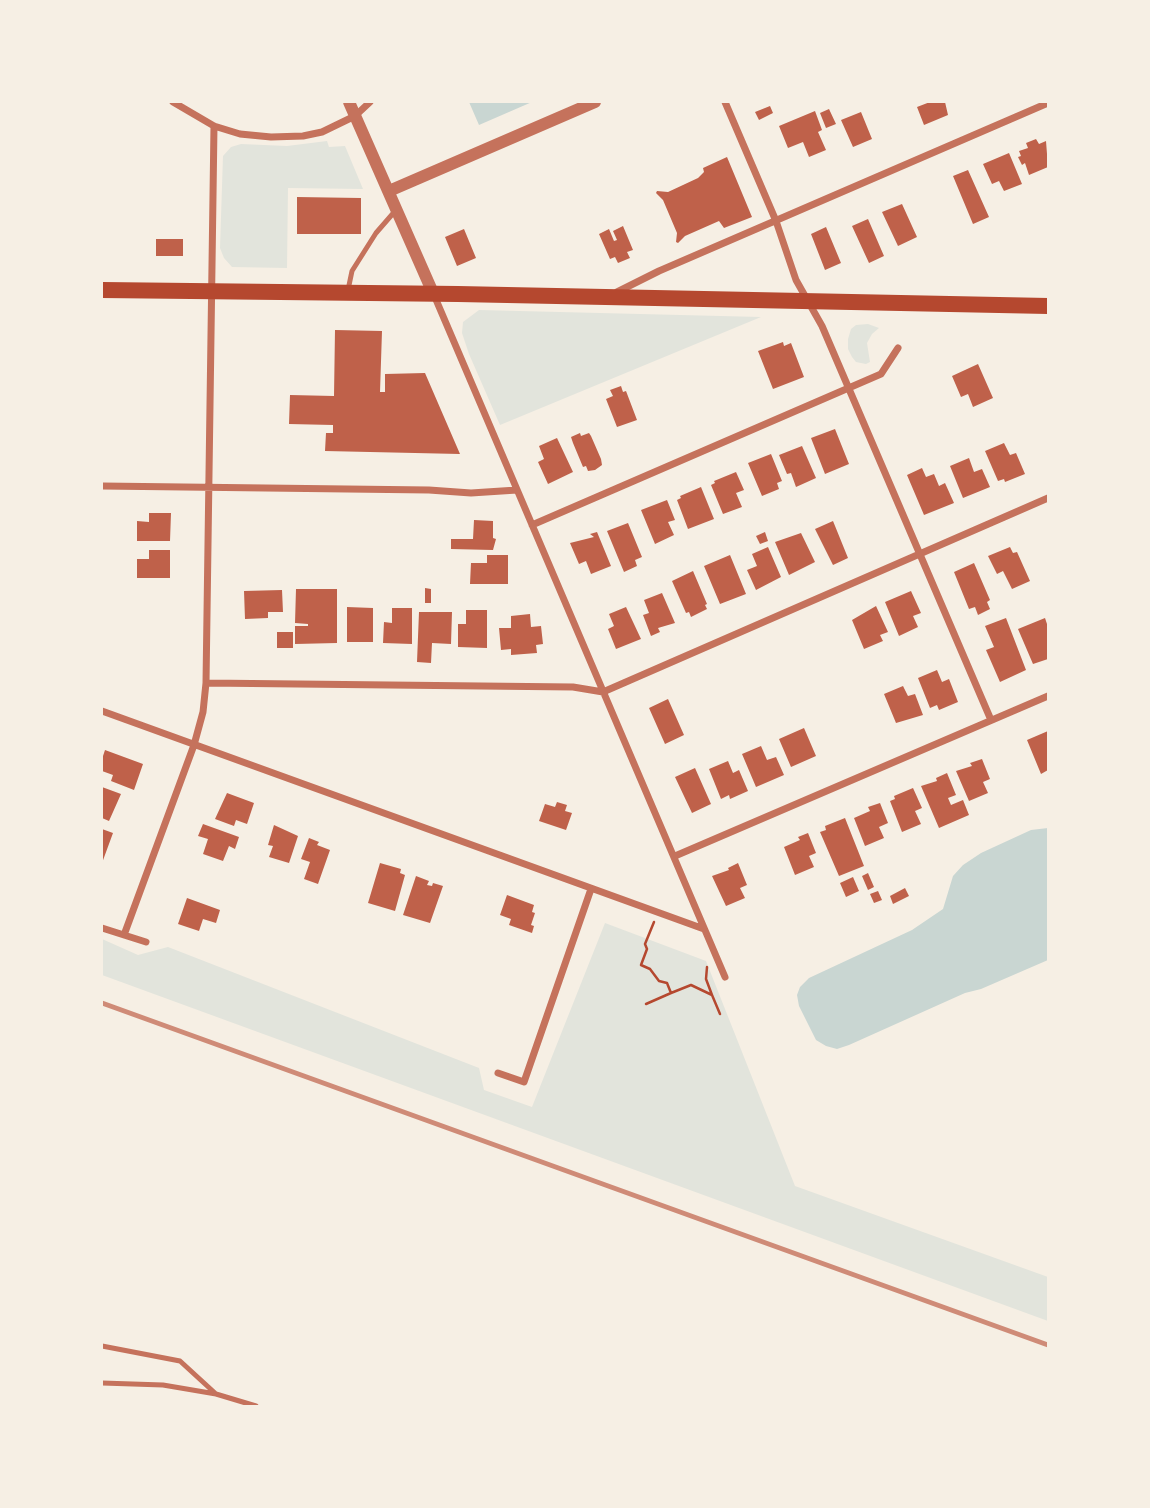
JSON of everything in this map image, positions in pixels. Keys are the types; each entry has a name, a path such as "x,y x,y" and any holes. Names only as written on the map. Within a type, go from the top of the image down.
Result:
{"main road":[{"path":"102,290 433,293 1048,306"}],"street":[{"path":"173,102 214,126 240,134 271,137 303,135 338,126 355,116 370,102"},
{"path":"349,102 725,977"},
{"path":"388,191 595,102"},
{"path":"725,102 776,221 796,280 821,326 991,720"},
{"path":"608,297 659,271 1048,103"},
{"path":"124,935 194,745 203,712 206,683 214,126"},
{"path":"533,525 881,374 898,348"},
{"path":"102,486 429,490 471,493 517,490"},
{"path":"206,683 573,687 603,692 1048,498"},
{"path":"675,856 1048,696"},
{"path":"102,711 704,929"},
{"path":"498,1073 524,1082 592,889"},
{"path":"102,928 146,942"}],"lane":[{"path":"348,292 352,271 376,233 396,210"},
{"path":"102,1346 180,1361 216,1394"},
{"path":"102,1384 163,1385 216,1394 256,1406"}],"path":[{"path":"658,913 639,964 650,969 659,981 667,983 671,993"},
{"path":"712,948 700,954 707,967 706,979 720,1014"},
{"path":"646,1004 691,985 712,995"}],"shaded area":[{"path":"469,102 532,102 479,125"},
{"path":"327,141 329,147 345,146 363,189 288,188 287,268 232,267 220,248 223,156 231,147 241,144 287,146"},
{"path":"479,310 761,317 500,425 462,333 463,322"},
{"path":"868,324 879,328 867,343 870,362 866,364 856,362 852,357 848,349 848,339 851,329 856,325"},
{"path":"1048,828 1048,960 981,989 965,993 849,1045 837,1049 816,1040 799,1006 797,995 800,987 809,978 912,930 943,909 953,876 963,865 981,853 1031,830"},
{"path":"605,923 706,961 795,1186 1048,1277 1048,1321 102,975 102,939 138,955 168,947 479,1068 484,1090 532,1107"}],"building":[{"path":"930,102 945,102 948,115 924,125 917,107"},
{"path":"770,106 773,113 759,120 755,112"},
{"path":"829,109 836,124 826,128 820,113"},
{"path":"815,111 822,130 818,132 826,150 809,157 803,142 788,148 779,126"},
{"path":"861,112 872,139 853,147 841,120"},
{"path":"1036,139 1039,144 1046,141 1048,167 1029,175 1025,163 1022,165 1018,157 1021,156 1019,151 1028,148 1026,143"},
{"path":"1009,153 1022,184 1004,191 999,181 992,184 983,164"},
{"path":"727,157 752,217 724,228 719,221 676,242 677,233 657,191 668,192 698,178 704,172 703,168"},
{"path":"968,170 989,217 973,224 953,176"},
{"path":"297,197 361,198 361,234 297,234"},
{"path":"902,204 917,237 898,246 882,212"},
{"path":"868,219 884,256 869,263 852,226"},
{"path":"623,226 633,250 627,252 630,258 618,263 615,257 610,259 599,234 609,229 614,241 617,240 613,231"},
{"path":"826,227 841,263 825,270 811,234"},
{"path":"464,229 476,258 457,266 445,237"},
{"path":"156,239 183,239 183,256 156,256"},
{"path":"335,330 382,331 380,392 385,392 385,374 425,373 460,454 325,451 326,433 333,433 333,425 289,424 290,395 334,396"},
{"path":"783,342 784,346 791,343 804,377 773,389 758,351"},
{"path":"978,364 993,398 973,407 968,394 961,397 952,376"},
{"path":"621,386 623,392 626,391 637,420 617,427 606,399 613,396 610,390"},
{"path":"835,429 849,464 825,474 811,438"},
{"path":"580,433 581,436 589,433 601,459 602,465 595,470 588,471 586,466 583,467 573,443 571,437"},
{"path":"557,438 573,472 548,484 538,462 544,459 539,446"},
{"path":"1004,443 1010,455 1016,453 1025,474 1005,482 1004,479 998,481 985,451"},
{"path":"802,446 816,478 796,487 791,473 787,474 779,455"},
{"path":"771,454 782,481 777,483 779,489 762,496 748,463"},
{"path":"969,458 974,472 982,469 990,487 963,498 950,466"},
{"path":"922,468 926,477 934,474 939,486 945,483 954,503 924,515 907,475"},
{"path":"736,472 744,490 736,493 742,507 723,514 711,485 714,481"},
{"path":"701,487 714,519 688,529 677,500"},
{"path":"667,500 675,520 668,522 674,535 655,544 641,510"},
{"path":"149,513 171,513 170,541 137,541 137,521 149,522"},
{"path":"474,520 493,521 493,538 496,539 493,550 451,549 451,539 473,539"},
{"path":"833,521 848,558 833,565 815,529"},
{"path":"628,523 642,557 635,560 637,566 624,572 607,531"},
{"path":"597,532 611,566 591,574 586,561 579,564 570,543 594,537 590,534"},
{"path":"765,532 768,541 760,544 756,536"},
{"path":"801,533 815,562 789,575 775,542"},
{"path":"768,547 781,577 756,590 747,570 757,566 752,554"},
{"path":"1010,547 1013,553 1017,552 1030,581 1012,589 1003,571 997,574 988,556"},
{"path":"149,550 170,550 170,578 137,578 137,559 149,559"},
{"path":"487,555 508,555 508,584 470,584 471,563 487,563"},
{"path":"730,555 746,594 720,604 704,566"},
{"path":"974,563 990,600 987,602 990,609 978,615 975,607 969,609 954,572"},
{"path":"693,571 707,609 691,617 689,612 686,613 672,581"},
{"path":"425,588 431,589 431,603 425,603"},
{"path":"296,589 337,589 337,643 295,644 295,626 308,626 295,623"},
{"path":"282,590 283,612 268,612 268,618 245,619 244,591"},
{"path":"911,591 921,613 913,616 918,627 899,636 885,602"},
{"path":"662,593 675,623 658,628 660,632 651,636 643,615 649,613 644,600"},
{"path":"876,606 888,632 880,635 883,641 864,649 852,620"},
{"path":"347,607 373,608 373,642 347,642"},
{"path":"626,607 641,639 616,649 608,629 614,626 609,614"},
{"path":"392,608 412,608 412,644 383,643 384,622 392,623"},
{"path":"466,610 487,610 487,648 458,647 458,624 466,624"},
{"path":"419,612 452,612 451,644 432,643 431,663 417,662"},
{"path":"530,614 531,627 541,626 543,644 536,645 537,653 511,655 511,649 501,650 499,628 511,628 511,616"},
{"path":"1006,618 1026,670 1000,682 986,650 994,647 985,626"},
{"path":"1045,618 1048,627 1048,659 1033,664 1018,629"},
{"path":"277,632 293,632 293,648 277,648"},
{"path":"937,670 942,682 949,679 958,702 939,710 937,705 930,708 918,678"},
{"path":"903,686 908,696 915,694 923,715 896,723 884,694"},
{"path":"668,699 684,735 665,744 649,708"},
{"path":"804,728 816,756 791,767 779,739"},
{"path":"1048,731 1048,770 1041,774 1027,740"},
{"path":"761,746 767,760 776,757 784,775 756,787 742,754"},
{"path":"105,750 143,764 134,790 111,781 113,775 102,771"},
{"path":"982,759 990,779 983,782 988,793 969,801 956,771 972,766 970,763"},
{"path":"728,761 733,773 739,770 748,791 730,799 729,795 721,799 709,769"},
{"path":"695,768 711,804 692,813 675,777"},
{"path":"947,773 956,795 948,798 951,805 963,800 969,815 939,828 921,786 937,781 936,778"},
{"path":"102,787 121,794 109,821 102,818"},
{"path":"913,788 922,808 915,811 921,824 902,832 890,801 895,799 894,796"},
{"path":"227,793 254,803 247,824 236,820 234,826 215,819"},
{"path":"557,802 567,805 565,811 572,813 566,830 539,821 545,804 555,807"},
{"path":"880,803 888,823 879,827 884,838 865,846 854,818 870,811 868,807"},
{"path":"845,818 864,866 839,876 820,832 826,830 825,826"},
{"path":"203,824 239,837 235,849 229,846 223,861 203,854 208,839 198,836"},
{"path":"274,825 298,836 289,863 269,857 273,846 268,845"},
{"path":"102,829 113,833 102,863"},
{"path":"808,833 816,853 809,856 814,867 795,875 784,847"},
{"path":"309,838 319,842 317,845 330,850 318,884 304,879 310,862 301,859"},
{"path":"380,863 401,869 400,873 405,875 395,911 368,903"},
{"path":"738,863 747,885 740,888 745,898 726,906 712,876 729,870 728,868"},
{"path":"868,873 874,887 868,890 862,876"},
{"path":"416,876 429,881 427,885 432,886 433,883 443,886 430,923 403,915"},
{"path":"853,877 859,891 846,897 840,883"},
{"path":"905,888 909,896 893,904 890,896"},
{"path":"878,891 882,900 874,903 870,894"},
{"path":"507,895 534,905 532,933 509,925 511,919 500,915"},
{"path":"187,898 220,910 216,923 203,919 199,931 178,924"}],"railway":[{"path":"102,1003 1048,1345"}]}
